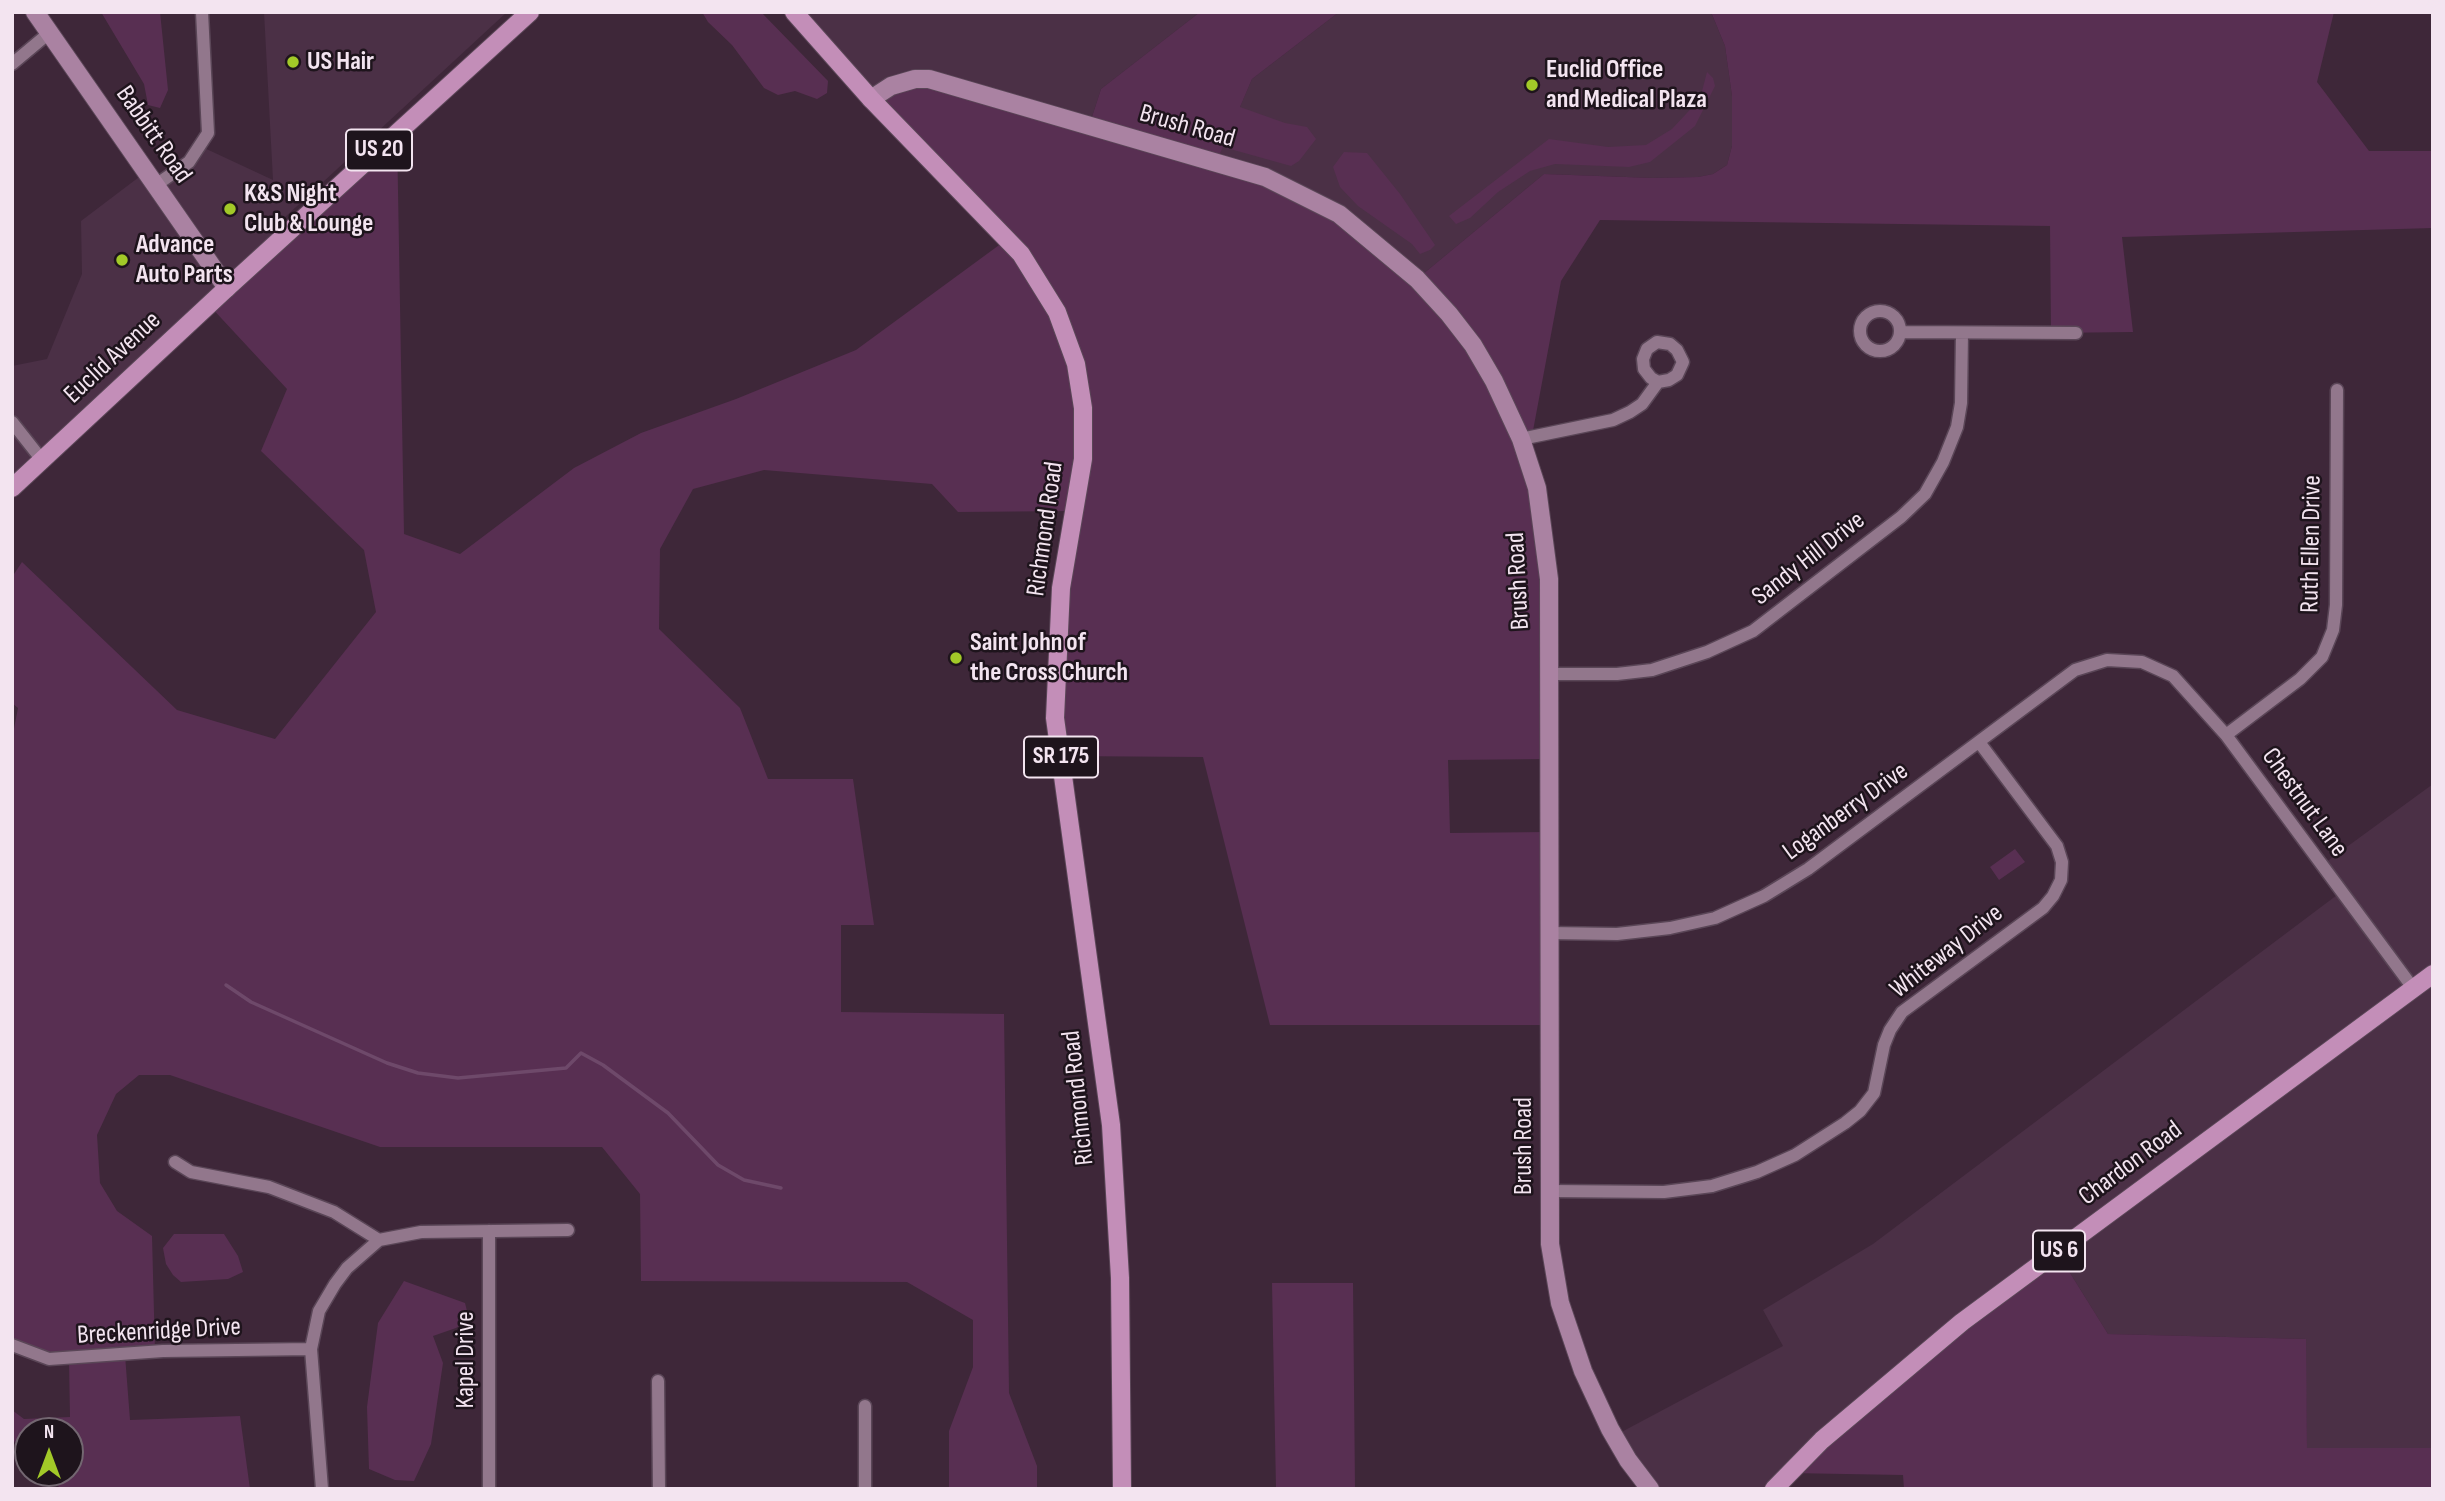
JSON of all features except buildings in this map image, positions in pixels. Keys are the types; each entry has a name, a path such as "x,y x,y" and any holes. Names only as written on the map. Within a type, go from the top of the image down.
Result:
{"main road":[{"name":"Euclid Avenue","path":"12,488 530,12"},
{"name":"Richmond Road","path":"794,12 871,99 1021,254 1057,312 1076,363 1083,408 1083,459 1061,588 1055,719 1111,1125 1120,1278 1122,1489"},
{"name":"Chardon Road","path":"1774,1489 1822,1440 1962,1322 2433,974"}],"street":[{"name":"Babbitt Road","path":"35,12 227,288"},
{"path":"156,185 188,162 208,133 202,12"},
{"path":"12,64 50,33"},
{"name":"Brush Road","path":"871,99 891,86 915,79 929,79 1265,177 1339,214 1417,279 1449,314 1494,381 1521,439 1537,488 1549,579 1550,1244 1560,1303 1583,1371 1610,1429 1628,1460 1650,1489"},
{"path":"1901,332 2076,333"},
{"name":"Sandy Hill Drive","path":"1548,674 1617,674 1652,670 1707,652 1753,631 1901,516 1925,494 1943,462 1957,427 1961,403 1962,333"},
{"path":"1521,439 1613,420 1642,404 1658,382"},
{"name":"Ruth Ellen Drive","path":"2226,736 2300,679 2322,657 2333,630 2336,605 2337,390"},
{"path":"12,422 42,460"},
{"name":"Loganberry Drive","path":"1549,933 1617,934 1670,929 1715,918 1764,896 1808,869 2075,670 2107,660 2142,662"},
{"name":"Chestnut Lane","path":"2142,662 2173,676 2226,736 2413,988"},
{"name":"Whiteway Drive","path":"1550,1191 1664,1192 1712,1186 1757,1172 1795,1155 1860,1111 1874,1093 1884,1045 1890,1030 1902,1013 2043,908 2061,880 2062,862 2057,846 1979,742"},
{"path":"175,1162 191,1172 269,1187 334,1213 379,1240"},
{"path":"322,1489 311,1349 319,1311 347,1268 379,1240 421,1232 568,1230"},
{"name":"Kapel Drive","path":"489,1231 489,1489"},
{"name":"Breckenridge Drive","path":"12,1345 49,1359 163,1351 311,1349"},
{"path":"658,1381 659,1489"},
{"path":"865,1406 866,1489"}],"shaded area":[{"path":"101,12 160,12 168,90 160,108 148,105 144,84"},
{"path":"264,12 507,12 283,219 291,230 12,488 12,366 47,359 82,274 81,221 147,171 156,184 200,146 273,180"},
{"path":"702,12 761,12 828,81 827,93 817,99 795,91 778,95 764,88 732,45 708,22"},
{"path":"794,12 1200,12 1101,89 1089,126 871,99"},
{"path":"1200,12 1339,12 1252,79 1240,107 1285,123 1307,127 1316,139 1299,161 1291,166 1223,147 1216,162 1339,214 1417,279 1544,174 1698,177 1713,174 1727,165 1732,146 1732,96 1725,46 1711,12 2334,12 2317,82 2369,151 2433,151 2433,228 2122,237 2133,332 2051,333 2050,226 1600,220 1561,281 1532,436 1521,439 1537,488 1548,759 1448,760 1450,833 1548,832 1549,1025 1270,1025 1203,757 1061,756 1073,511 958,512 932,484 764,470 693,489 660,549 659,629 740,708 768,779 853,779 874,925 841,925 841,1012 1004,1014 1009,1393 1037,1466 1037,1489 949,1489 949,1431 973,1367 973,1320 907,1282 641,1281 640,1194 602,1147 380,1147 170,1075 139,1075 116,1094 97,1135 100,1183 117,1211 152,1236 155,1352 125,1355 130,1420 240,1416 250,1489 61,1489 59,1487 84,1487 84,1417 70,1417 69,1360 12,1345 12,739 18,708 12,703 12,577 22,562 177,710 275,739 376,612 364,550 261,451 287,389 209,305 397,133 404,534 460,554 574,468 641,433 736,399 856,350 1006,240 871,99 915,79 1089,126 1101,89"},
{"path":"1339,12 1711,12 1725,46 1732,96 1732,146 1727,165 1713,174 1698,177 1544,174 1417,279 1216,162 1252,79"},
{"path":"1707,72 1713,78 1715,86 1695,126 1650,162 1629,167 1555,164 1530,171 1498,192 1470,218 1456,224 1449,216 1549,139 1608,147 1646,145 1672,129 1700,99"},
{"path":"1344,152 1367,153 1400,194 1435,245 1430,250 1420,254 1412,244 1358,206 1340,187 1333,167"},
{"path":"2433,784 2433,1448 2307,1448 2305,1339 2108,1334 2057,1252 1774,1489 1650,1489 1614,1436 1783,1346 1763,1310 1873,1244 2341,892 2322,865"},
{"path":"2015,849 2025,862 1999,880 1990,867"},
{"path":"174,1234 224,1234 238,1256 243,1272 228,1279 181,1282 166,1264 163,1248"},
{"path":"2057,1252 2108,1334 2306,1339 2307,1448 2433,1448 2433,1489 1904,1489 1903,1475 1788,1473"},
{"path":"404,1281 465,1303 469,1319 456,1328 433,1336 443,1363 431,1444 414,1481 395,1480 369,1469 367,1407 378,1323"},
{"path":"1272,1283 1353,1283 1355,1489 1276,1489"},
{"path":"12,1410 21,1417 14,1417 14,1441 12,1439"}],"waterway":[{"path":"226,985 251,1002 387,1063 418,1073 458,1078 566,1068 581,1053 603,1065 668,1113 718,1165 744,1180 781,1188"}],"place":[{"name":"US Hair","path":"293,62"},
{"name":"Euclid Office and Medical Plaza","path":"1532,85"},
{"name":"K&S Night Club & Lounge","path":"230,209"},
{"name":"Advance Auto Parts","path":"122,260"},
{"name":"Saint John of the Cross Church","path":"956,658"}]}
